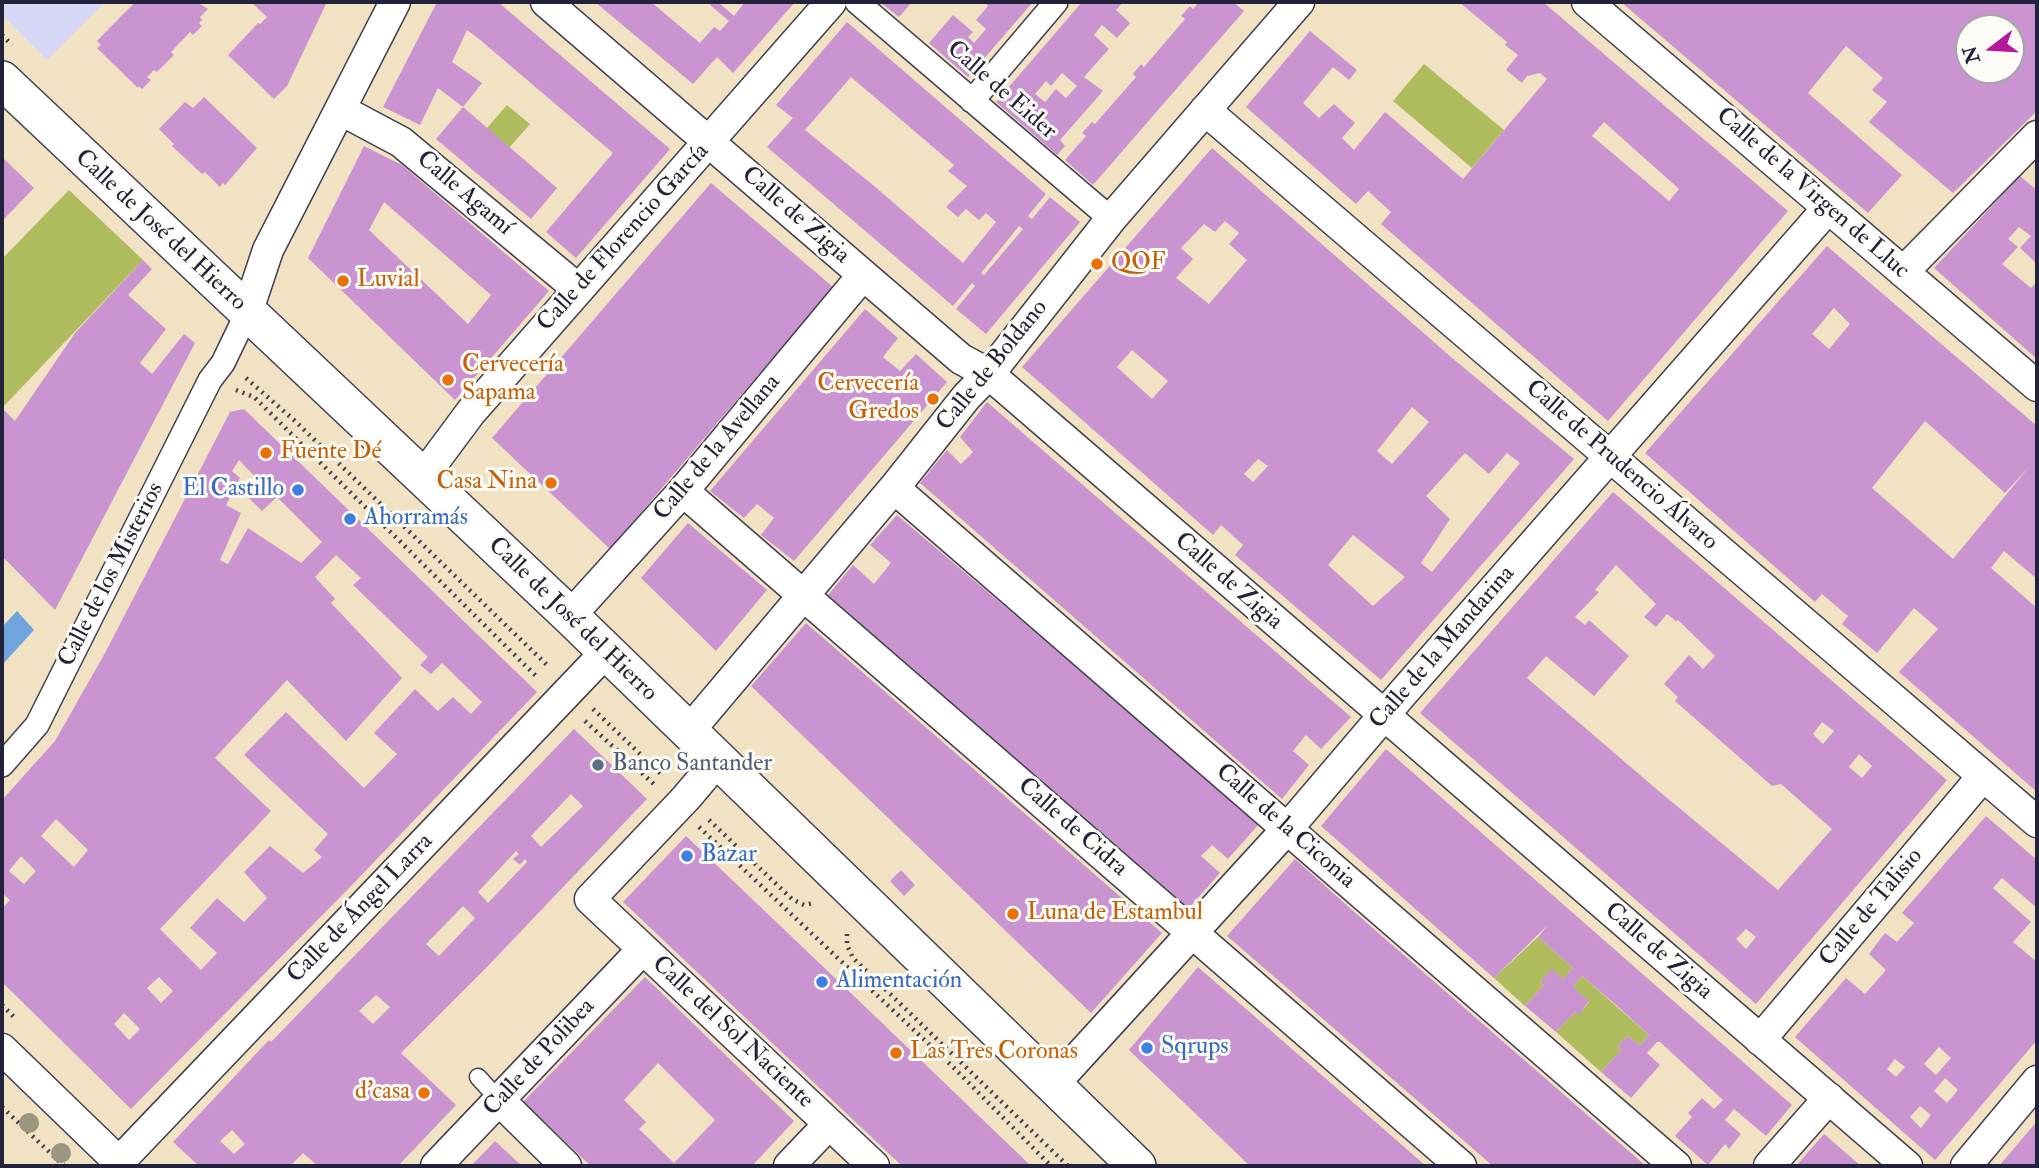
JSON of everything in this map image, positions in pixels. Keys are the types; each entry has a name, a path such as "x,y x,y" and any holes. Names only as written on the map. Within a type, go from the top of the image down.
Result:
{"street":[{"name":"Calle de los Misterios","path":"2,765 37,724 210,380 223,363 247,313 268,250 396,2"},
{"name":"Calle de Zigia","path":"546,2 961,359 989,374 1907,1166"},
{"name":"Calle de Florencio García","path":"422,478 471,412 831,2"},
{"name":"Calle de Eider","path":"857,2 1111,219"},
{"path":"972,101 1056,2"},
{"name":"Calle de la Virgen de Lluc","path":"1587,2 2037,386"},
{"name":"Calle de Boldano","path":"689,731 894,488 967,396 989,374 1111,219 1205,110 1286,6"},
{"name":"Calle de José del Hierro","path":"2,80 570,617 1137,1166"},
{"name":"Calle Agamí","path":"341,110 401,142 578,289"},
{"name":"Calle de Prudencio Álvaro","path":"1205,110 2037,822"},
{"path":"1903,272 2034,147"},
{"name":"Calle de la Mandarina","path":"1053,1085 1215,911 1828,208"},
{"name":"Calle de la Avellana","path":"570,617 683,491 863,275"},
{"name":"Calle de la Ciconia","path":"894,488 1676,1166"},
{"name":"Calle de Cidra","path":"683,491 1461,1166"},
{"name":"Calle de Ángel Larra","path":"120,1165 605,653"},
{"name":"Calle del Sol Naciente","path":"718,760 686,798 590,899 874,1166"},
{"name":"Calle de Talisio","path":"1760,1040 1983,776"},
{"name":"Calle de Polibea","path":"436,1166 643,949"},
{"path":"2,1049 120,1165"},
{"path":"1966,1166 2037,1081"},
{"path":"1769,1166 1829,1098"},
{"path":"500,1101 566,1166"},
{"path":"789,1166 829,1124"}],"lane":[{"path":"478,1077 500,1101"}],"path":[{"path":"231,388 254,397 544,684"},
{"path":"580,716 662,792"},
{"path":"690,823 697,825 953,1067 1051,1166"},
{"path":"2,1107 64,1166"}],"shaded area":[{"path":"2,2 105,2 47,60 2,15"}],"green space":[{"path":"1424,64 1504,130 1472,168 1393,101"},
{"path":"507,105 530,124 509,148 487,128"},
{"path":"69,190 143,260 2,408 2,259"},
{"path":"1538,937 1573,968 1563,979 1552,970 1540,982 1544,985 1525,1006 1494,978"},
{"path":"1582,976 1649,1035 1640,1045 1627,1036 1618,1046 1621,1050 1601,1072 1556,1032 1575,1012 1579,1014 1589,1002 1573,987"}],"water":[{"path":"17,611 34,630 3,664 2,627"}],"building":[{"path":"135,2 197,2 208,9 200,17 202,20 199,23 202,26 193,35 190,32 171,52 174,55 157,72 154,70 147,77 151,80 142,89 97,48 101,45 97,41"},
{"path":"251,2 327,2 287,86 274,99 228,55 267,17"},
{"path":"437,2 498,2 670,149 576,258 546,232 613,153 479,39 467,30 452,62 482,83 463,107 438,88 420,125 383,107"},
{"path":"595,2 651,2 700,43 714,27 720,31 729,21 710,5 713,2 718,2 734,16 745,2 795,2 733,73 717,57 693,84"},
{"path":"880,2 912,2 899,17"},
{"path":"984,2 1033,2 968,77 929,43 953,15 973,32 968,37 974,43 986,29 976,20 988,6"},
{"path":"1082,2 1123,2 1116,10 1130,23 1117,38 1102,25 1094,35 1109,49 1084,77 1103,91 1060,140 1065,146 1057,155 996,102","holes":["1062,73 1077,86 1066,98 1056,89 1045,102 1035,94 1046,81 1051,86"]},
{"path":"1199,2 1233,2 1244,11 1093,185 1065,160 1086,136 1082,133 1092,122 1095,124 1136,77 1133,74 1141,64 1144,67 1185,19 1181,16 1190,6 1193,9"},
{"path":"1459,2 1543,2 1788,211 1608,421 1381,224 1391,212 1368,191 1356,204 1246,107 1310,31 1357,70 1349,80 1333,67 1303,103 1319,118 1334,104 1355,123 1342,138 1354,150 1385,112 1463,179 1547,79 1540,73 1527,76 1522,83 1506,70 1518,55 1505,45 1507,42","holes":["1604,122 1679,189 1669,201 1592,136"]},
{"path":"1621,2 2037,2 2037,111 1953,193 1869,122 1887,102 1872,90 1883,78 1846,46 1808,93 1902,175 1868,213"},
{"path":"847,22 1046,194 1028,216 1032,219 1050,197 1080,222 986,334 956,309 975,286 972,283 953,306 767,147 793,118 776,105","holes":["851,77 954,165 948,171 967,186 946,207 958,217 966,209 979,220 986,213 996,222 963,263 805,130","1019,226 1023,229 984,275 981,273"]},
{"path":"204,97 257,148 225,185 223,183 220,187 172,146 174,144 159,129 185,102 193,108"},
{"path":"463,107 557,188 531,219 436,139"},
{"path":"364,146 402,165 549,291 455,400 308,258","holes":["384,202 491,295 468,324 369,230"]},
{"path":"1212,148 1451,357 1574,459 1381,680 1235,555 1243,545 1221,525 1213,535 1022,367","holes":["1225,221 1239,233 1229,244 1247,260 1209,304 1176,278 1193,259 1181,248 1204,224 1215,232","1132,350 1168,381 1152,399 1117,367","1412,407 1429,422 1392,464 1377,451","1465,453 1489,474 1507,453 1520,463 1432,572 1421,563 1450,519 1426,496","1258,459 1268,466 1253,482 1244,474","1353,535 1405,577 1373,606 1328,565"]},
{"path":"2,157 34,188 2,221"},
{"path":"2020,176 2037,190 2037,264 2020,248 2031,236 2019,227 2008,239 2018,247 2002,264 2031,288 2037,282 2037,359 1934,268"},
{"path":"711,183 833,287 610,549 492,438"},
{"path":"1827,246 2037,426 2037,579 2004,551 1991,568 2037,608 2037,792 1899,672 1938,629 1914,608 1877,653 1842,624 1848,616 1822,594 1815,602 1645,453","holes":["1834,308 1850,324 1829,349 1812,334","1925,421 2005,493 2029,467 1953,559 1872,488"]},
{"path":"143,260 152,269 128,295 166,329 140,363 152,374 184,334 195,343 55,610 2,556 2,408 15,421 75,333"},
{"path":"865,309 898,338 883,357 900,371 916,354 947,382 794,561 761,535 774,518 757,504 744,518 710,491"},
{"path":"987,402 1351,717 1321,749 1306,735 1293,751 1309,765 1282,799 920,483 947,450 961,464 973,452 960,437"},
{"path":"244,409 537,692 131,1109 2,982 2,909 10,900 2,893 2,800 55,741 105,653 230,412","holes":["239,460 262,484 249,498 262,511 277,497 322,542 301,563 248,528 228,564 220,560 241,513 226,505 240,478 232,471","336,555 361,578 353,585 428,657 420,665 431,674 442,663 482,702 471,714 453,697 438,711 415,689 374,733 397,754 364,788 286,712 244,755 328,834 314,850 322,857 303,873 270,846 244,872 267,898 244,922 217,898 190,928 217,953 201,970 160,929 271,811 215,758 287,680 346,741 402,678 331,603 335,599 315,577","56,819 88,850 74,867 41,836","21,856 36,871 24,884 9,871","159,977 173,991 161,1003 147,988","124,1013 140,1029 129,1040 114,1024"]},
{"path":"1613,492 1947,780 1756,1004 1420,713","holes":["1616,565 1656,604 1644,617 1656,627 1667,614 1678,620 1715,656 1703,669 1689,655 1664,684 1678,697 1675,701 1772,786 1781,784 1832,829 1778,890 1527,678 1546,656 1594,696 1629,656 1589,620 1585,625 1575,617 1599,592 1595,590","1822,722 1834,731 1823,744 1813,734","1859,754 1872,766 1862,778 1849,767","1746,929 1756,937 1746,949 1736,939"]},
{"path":"897,515 1260,823 1228,859 1212,845 1201,856 1220,873 1189,908 828,595 853,565 874,584 891,563 870,545"},
{"path":"688,523 767,590 716,651 641,578"},
{"path":"806,623 1162,933 1091,1013 751,686"},
{"path":"574,729 647,799 401,1053 456,1105 398,1166 318,1166 303,1153 291,1165 293,1166 199,1166 173,1142 269,1040 271,1042","holes":["571,794 583,806 541,847 531,836","516,851 519,854 513,859 520,865 525,859 527,862 488,903 478,892","463,906 475,918 439,956 426,944","376,995 390,1007 373,1024 359,1011","232,1130 245,1144 234,1154 220,1141"]},
{"path":"1386,749 1792,1105 1766,1136 1734,1109 1725,1120 1741,1134 1729,1149 1725,1144 1708,1165 1675,1136 1692,1117 1688,1113 1702,1098 1714,1109 1723,1100 1660,1042 1647,1053 1660,1065 1631,1098 1601,1072 1621,1050 1618,1046 1627,1036 1640,1045 1649,1035 1615,1004 1582,976 1573,987 1589,1001 1579,1015 1575,1012 1556,1032 1525,1006 1544,985 1540,982 1552,969 1563,979 1573,968 1538,937 1548,925 1494,978 1321,826"},
{"path":"1986,816 2037,860 2037,908 2002,878 1993,888 2031,922 2013,942 2037,962 2037,1040 1935,1160 1795,1037 1846,978 1865,994 1886,970 1869,954 1885,933 1897,942 1914,923 1902,913","holes":["1939,1047 1951,1058 1936,1075 1924,1064","1895,1059 1905,1067 1896,1077 1887,1069","1945,1078 1958,1090 1947,1103 1934,1091","1920,1106 1931,1115 1921,1128 1910,1117"]},
{"path":"686,836 1031,1166 902,1166 623,902"},
{"path":"1295,859 1646,1166 1493,1166 1227,936"},
{"path":"901,870 915,885 904,896 890,881"},
{"path":"1198,967 1426,1166 1250,1166 1129,1050"},
{"path":"645,977 794,1121 752,1166 591,1166 523,1102","holes":["658,1063 715,1120 674,1163 639,1129 646,1122 624,1100"]},
{"path":"2037,1122 2037,1166 1999,1166 2033,1126"},
{"path":"1824,1134 1861,1166 1796,1166"},
{"path":"495,1141 522,1166 471,1166"}],"place":[{"name":"QOF","path":"1097,264"},
{"name":"Luvial","path":"343,281"},
{"name":"Cervecería Sapama","path":"448,380"},
{"name":"Cervecería Gredos","path":"933,399"},
{"name":"Fuente Dé","path":"266,453"},
{"name":"Casa Nina","path":"551,483"},
{"name":"El Castillo","path":"298,490"},
{"name":"Ahorramás","path":"350,519"},
{"name":"Banco Santander","path":"598,765"},
{"name":"Bazar","path":"687,856"},
{"name":"Luna de Estambul","path":"1013,914"},
{"name":"Alimentación","path":"822,982"},
{"name":"Sqrups","path":"1147,1048"},
{"name":"Las Tres Coronas","path":"896,1053"},
{"name":"d'casa","path":"424,1093"}]}
